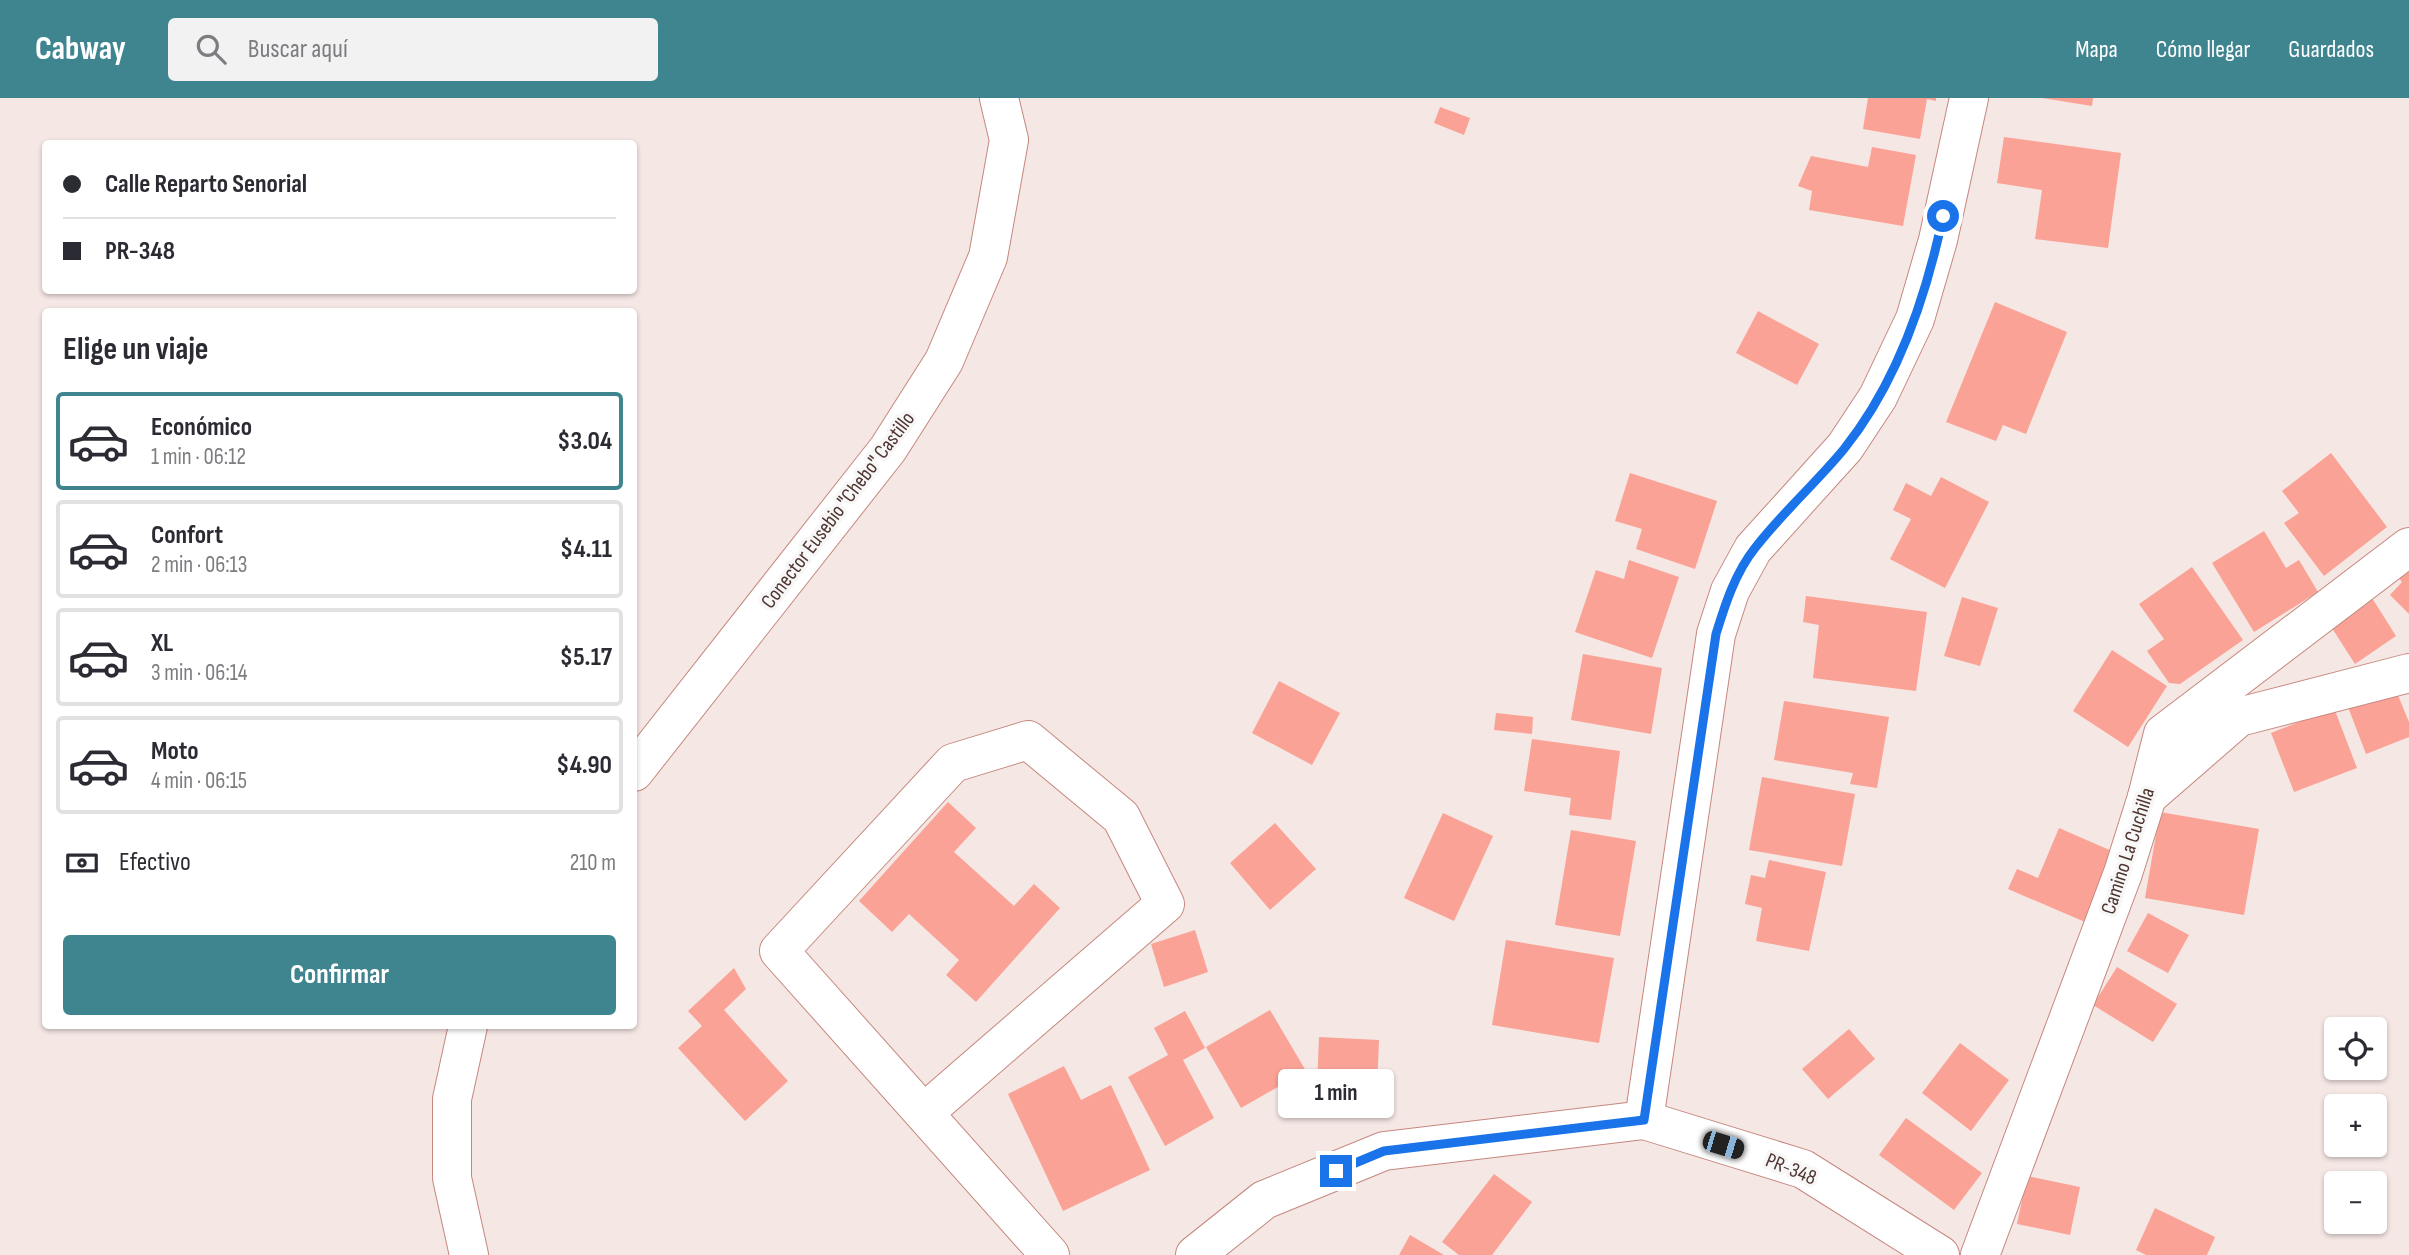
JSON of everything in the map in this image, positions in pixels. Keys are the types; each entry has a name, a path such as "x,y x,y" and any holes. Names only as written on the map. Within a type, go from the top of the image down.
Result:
{"street":[{"name":"Conector Eusebio \"Chebo\" Castillo","path":"637,768 888,449 944,361 988,257 1009,140 999,98"},
{"path":"1644,1120 1716,634 1730,591 1754,549 1845,447 1878,397 1905,341 1915,319 1938,240 1969,98"},
{"name":"Camino La Cuchilla","path":"1980,1255 2123,873 2164,734 2409,547"},
{"path":"2147,797 2239,717 2409,673"},
{"path":"925,1112 1165,904 1121,817 1028,740 953,763 779,951 1050,1255"},
{"path":"467,1029 452,1099 452,1165 469,1255"},
{"name":"PR-348","path":"1195,1255 1264,1200 1384,1151 1644,1120 1803,1169 1940,1255"}],"building":[{"path":"1868,98 1936,98 1936,101 1927,99 1920,139 1863,129"},
{"path":"2042,98 2093,98 2092,106"},
{"path":"1440,107 1470,118 1464,135 1434,123"},
{"path":"2004,137 2121,153 2108,248 2035,239 2042,190 1997,183"},
{"path":"1872,147 1916,155 1903,226 1809,210 1812,191 1798,186 1811,156 1868,167"},
{"path":"1995,302 2067,332 2026,434 2003,425 1996,441 1946,422"},
{"path":"1758,311 1819,344 1797,385 1736,353"},
{"path":"2331,453 2387,527 2324,576 2284,523 2299,513 2282,491"},
{"path":"1630,473 1717,501 1695,569 1636,549 1642,529 1615,521"},
{"path":"1941,477 1989,502 1945,588 1890,559 1911,519 1893,510 1906,483 1931,496"},
{"path":"2264,531 2286,568 2299,560 2318,592 2254,632 2212,563"},
{"path":"1629,560 1679,577 1652,658 1575,632 1596,570 1624,579"},
{"path":"2409,566 2409,614 2390,595 2402,582 2398,577"},
{"path":"2192,567 2243,640 2180,684 2169,683 2147,651 2164,639 2139,604"},
{"path":"1806,596 1927,612 1916,691 1813,678 1819,625 1803,622"},
{"path":"1962,597 1998,608 1980,666 1944,656"},
{"path":"2372,598 2396,636 2355,664 2330,625"},
{"path":"2112,650 2167,686 2128,747 2073,711"},
{"path":"1583,654 1662,668 1651,734 1571,720"},
{"path":"1279,681 1340,713 1312,765 1252,733"},
{"path":"2395,688 2409,722 2409,737 2366,754 2348,707"},
{"path":"1784,701 1889,717 1877,788 1850,784 1853,773 1774,760"},
{"path":"2334,708 2357,768 2294,792 2271,733"},
{"path":"1496,713 1533,717 1532,734 1494,730"},
{"path":"1532,739 1620,751 1611,820 1569,815 1571,798 1524,791"},
{"path":"1762,777 1855,794 1842,866 1749,850"},
{"path":"948,802 976,828 954,852 1014,906 1034,884 1060,908 976,1002 946,975 959,960 909,914 892,932 859,901"},
{"path":"2160,812 2259,829 2244,915 2145,898"},
{"path":"1443,813 1493,836 1454,921 1404,898"},
{"path":"1275,823 1316,869 1270,910 1230,863"},
{"path":"2059,828 2114,852 2085,922 2008,889 2017,869 2038,878"},
{"path":"1571,830 1636,841 1620,936 1555,925"},
{"path":"1769,860 1826,872 1809,951 1756,941 1762,908 1745,904 1751,875 1765,878"},
{"path":"2148,913 2189,935 2168,973 2127,951"},
{"path":"1195,930 1208,972 1164,987 1151,944"},
{"path":"1506,940 1614,958 1599,1043 1492,1025"},
{"path":"2117,967 2177,1004 2153,1042 2093,1005"},
{"path":"734,968 746,989 724,1010 788,1081 745,1121 678,1048 702,1026 688,1011"},
{"path":"1270,1010 1306,1071 1241,1108 1206,1047"},
{"path":"1185,1011 1205,1048 1183,1060 1214,1118 1165,1146 1128,1077 1168,1055 1154,1028"},
{"path":"1849,1029 1875,1059 1828,1099 1802,1069"},
{"path":"1319,1037 1379,1040 1377,1089 1317,1087"},
{"path":"1960,1043 2009,1080 1971,1131 1922,1093"},
{"path":"1064,1066 1081,1100 1111,1085 1150,1170 1063,1211 1008,1094"},
{"path":"1906,1118 1982,1173 1954,1210 1879,1155"},
{"path":"1494,1174 1532,1202 1492,1255 1459,1255 1442,1242"},
{"path":"2027,1176 2080,1187 2070,1235 2017,1224"},
{"path":"2155,1208 2215,1237 2207,1255 2146,1255 2136,1250"},
{"path":"1410,1235 1444,1255 1399,1255"}],"route":[{"path":"1336,1171 1384,1151 1644,1120 1716,634 1730,591 1754,549 1845,447 1878,397 1915,319 1943,216"}]}
